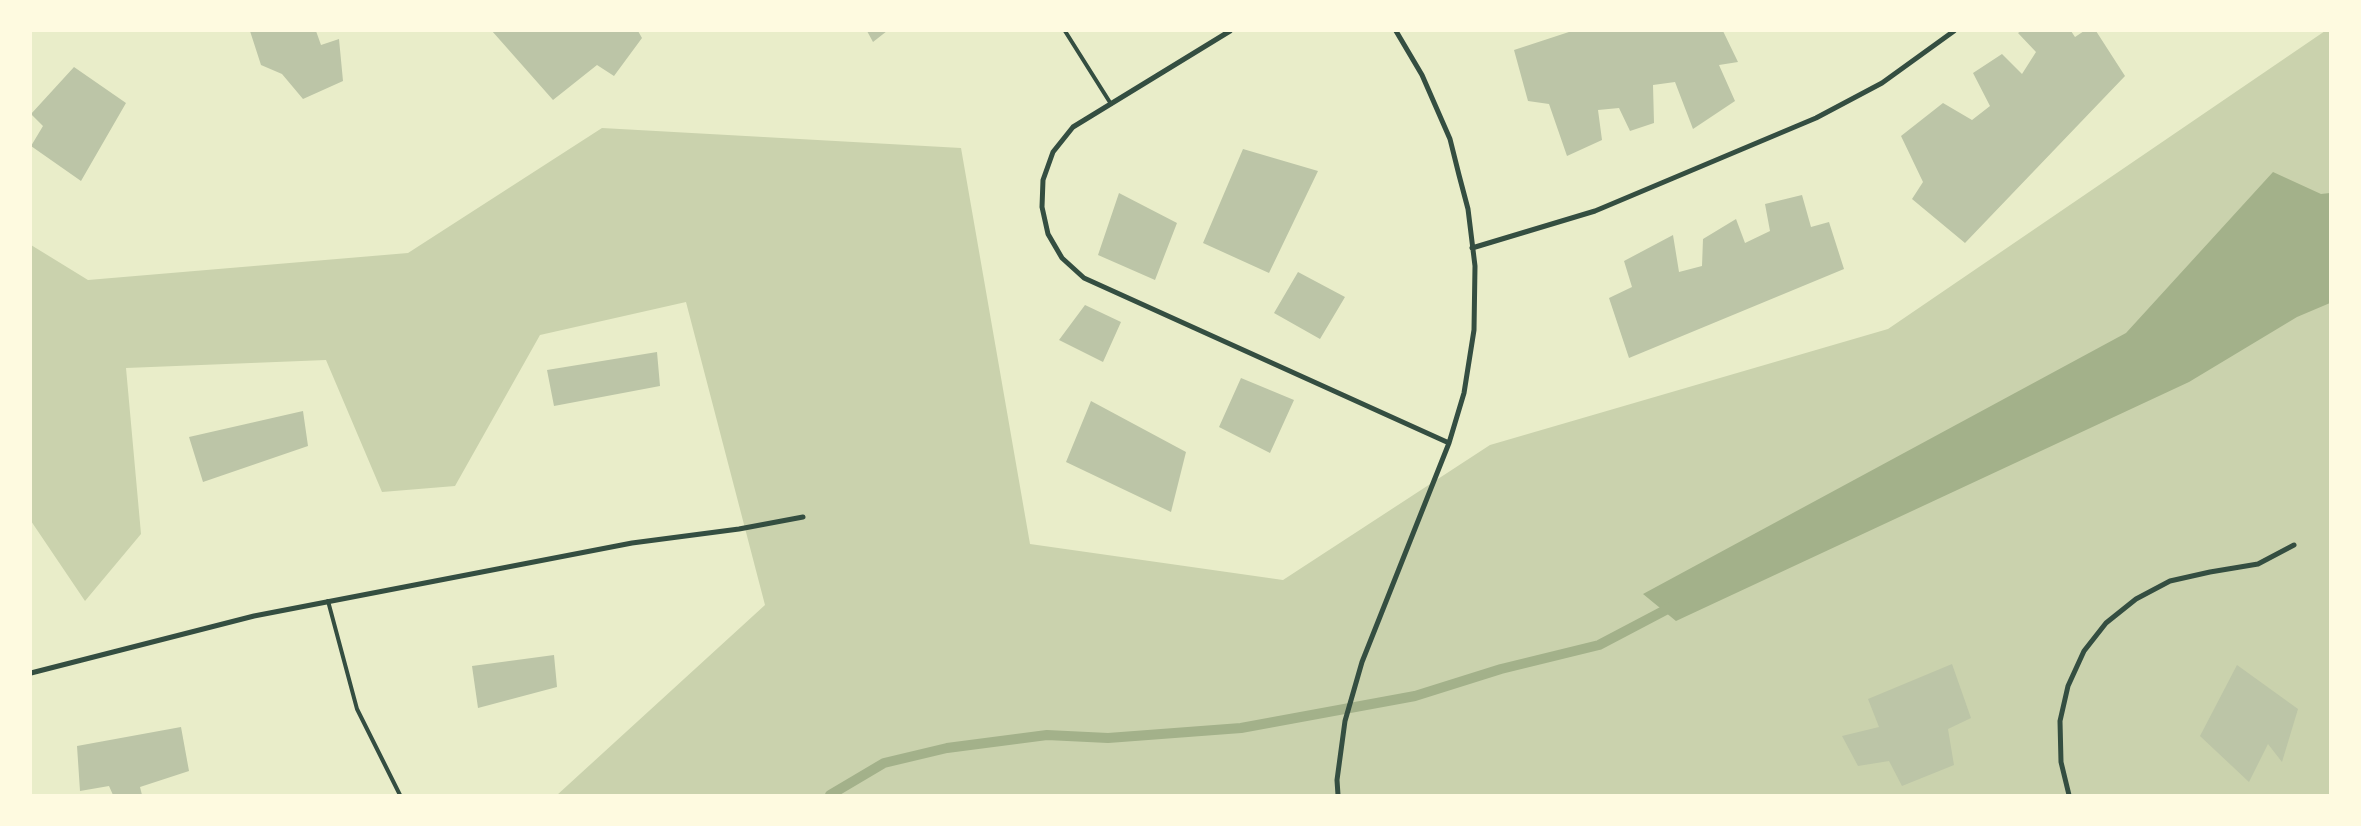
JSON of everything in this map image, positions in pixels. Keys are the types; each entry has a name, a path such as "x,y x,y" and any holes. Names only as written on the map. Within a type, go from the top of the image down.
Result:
{"street":[{"path":"1230,31 1073,127 1054,152 1043,180 1042,206 1048,234 1062,258 1084,278 1449,443"},
{"path":"1338,795 1345,721 1362,662 1449,443 1464,393 1474,330 1475,266 1468,209 1450,140 1422,75 1396,31"},
{"path":"1472,248 1595,211 1816,118 1882,83 1954,31"},
{"path":"31,672 254,616 328,601 632,543 739,529 803,516"},
{"path":"2069,795 2061,762 2062,712 2068,686 2084,651 2106,623 2136,598 2170,581 2258,564 2294,545"}],"lane":[{"path":"1065,31 1111,104"},
{"path":"328,601 357,709 400,795"}],"shaded area":[{"path":"2325,31 2330,31 2330,795 557,795 765,605 686,302 540,335 455,486 382,492 326,360 126,368 141,534 85,601 31,521 31,245 88,280 408,253 602,128 961,148 1030,544 1283,580 1490,445 1888,329"},
{"path":"2273,172 2321,194 2330,193 2330,303 2297,317 2189,382 1676,621 1643,594 2126,333"}],"building":[{"path":"250,31 316,31 321,45 339,39 343,81 303,99 282,74 261,65"},
{"path":"492,31 638,31 642,38 614,76 597,65 553,100"},
{"path":"867,31 887,31 873,42"},
{"path":"1572,31 1723,31 1738,62 1719,65 1735,101 1693,129 1675,82 1653,85 1654,123 1630,131 1619,108 1598,110 1602,140 1567,156 1549,104 1528,101 1514,50"},
{"path":"2021,31 2071,31 2075,37 2084,31 2096,31 2125,76 1965,243 1912,199 1923,182 1901,136 1943,103 1972,120 1990,106 1973,73 2002,54 2022,74 2036,52 2018,33"},
{"path":"74,67 126,103 81,181 31,146 43,126 31,114"},
{"path":"1243,149 1318,171 1269,273 1203,243"},
{"path":"1119,193 1177,223 1155,280 1098,255"},
{"path":"1802,195 1811,227 1829,222 1844,269 1629,358 1609,298 1632,287 1624,261 1673,235 1679,272 1702,266 1703,239 1736,219 1745,243 1770,231 1765,204"},
{"path":"1298,272 1345,297 1320,339 1274,313"},
{"path":"1085,305 1121,322 1103,362 1059,340"},
{"path":"657,352 660,386 554,406 547,370"},
{"path":"1241,378 1294,400 1270,453 1219,427"},
{"path":"1091,401 1186,452 1171,512 1066,462"},
{"path":"303,411 308,446 203,482 189,437"},
{"path":"554,655 557,687 478,708 472,666"},
{"path":"1952,664 1971,718 1948,729 1954,765 1902,786 1889,761 1858,766 1842,736 1879,727 1868,699"},
{"path":"2237,665 2298,709 2282,762 2268,744 2249,782 2200,736"},
{"path":"181,727 189,771 140,787 142,795 113,795 109,786 80,791 77,746"}],"waterway":[{"path":"830,795 884,763 947,748 1047,735 1108,738 1241,728 1415,696 1501,669 1599,645 1675,605"}]}
